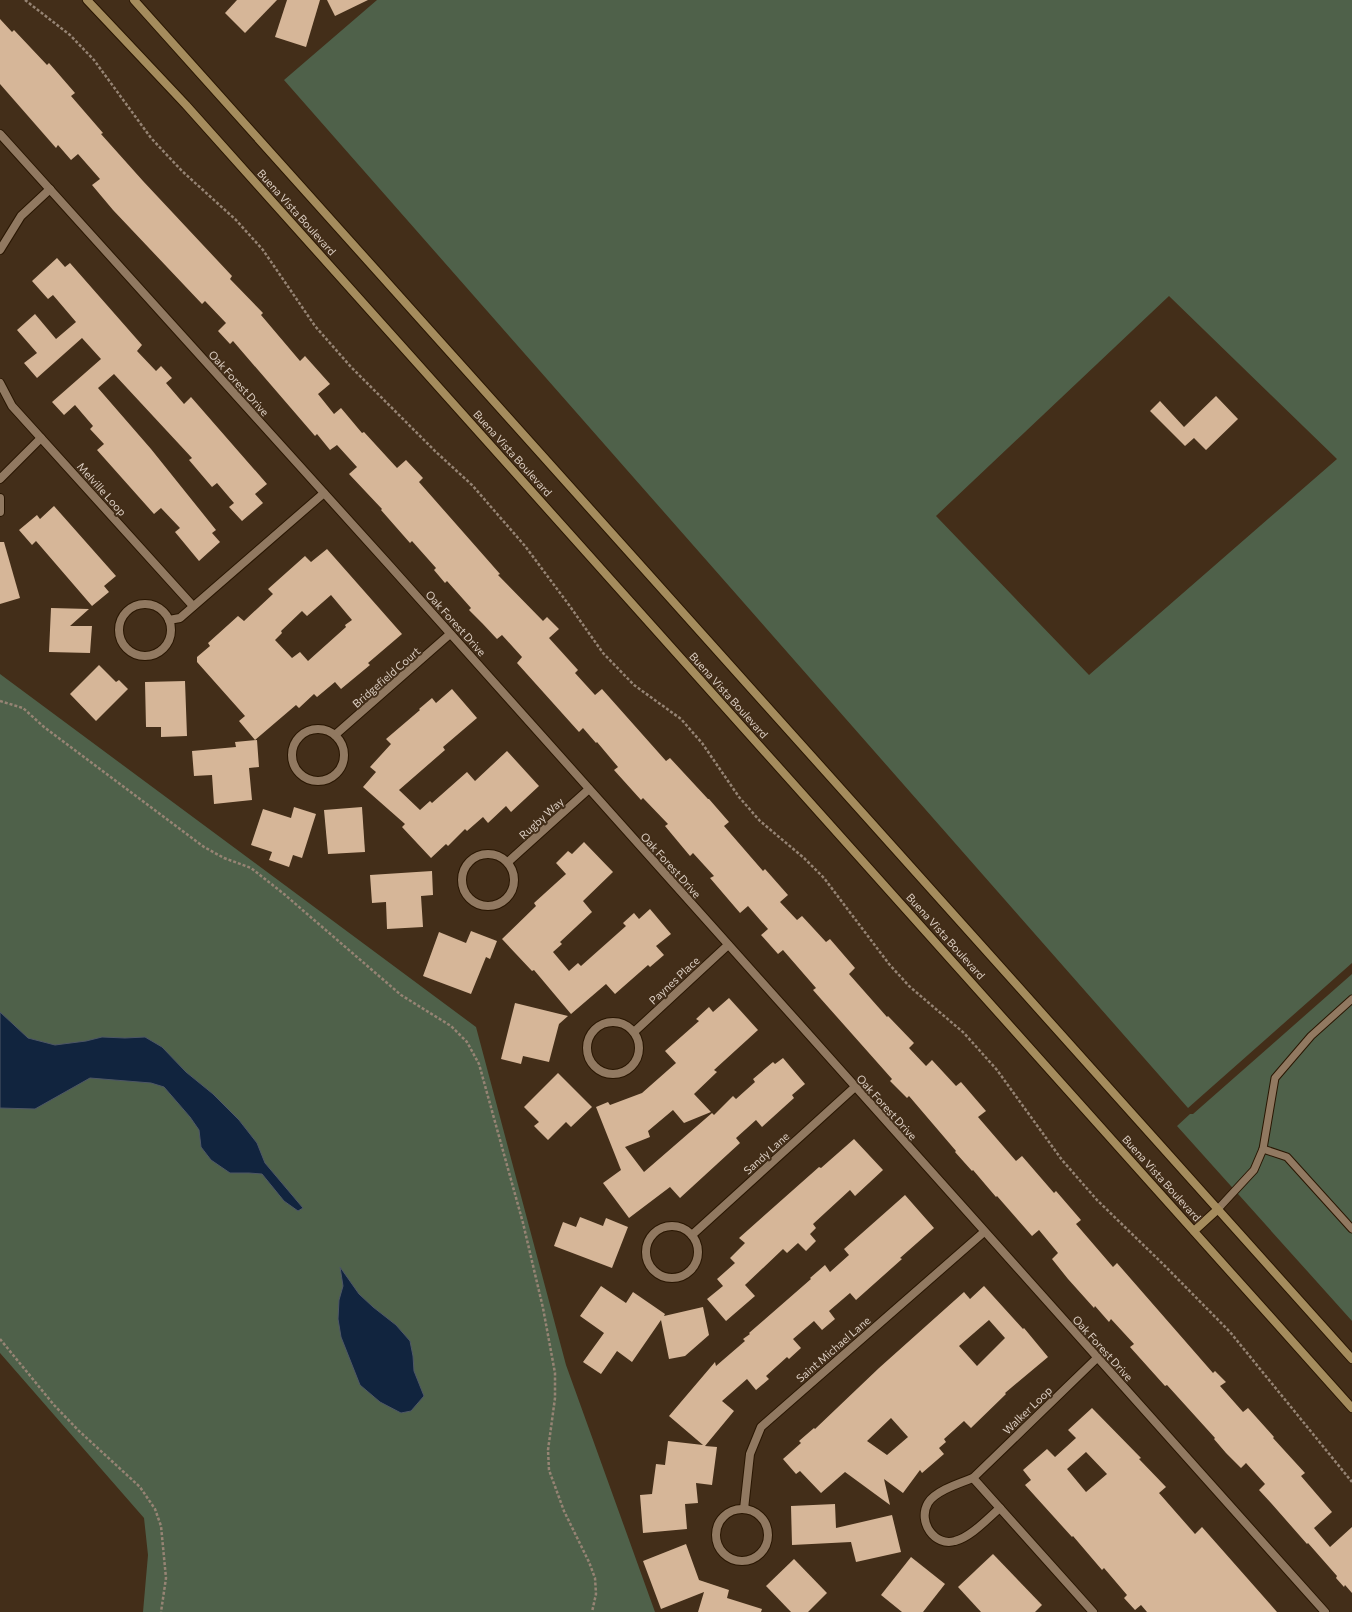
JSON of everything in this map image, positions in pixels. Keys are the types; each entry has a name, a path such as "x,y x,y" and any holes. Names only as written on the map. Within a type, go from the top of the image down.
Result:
{"main road":[{"name":"Buena Vista Boulevard","path":"87,0 234,158 1352,1408"},
{"name":"Buena Vista Boulevard","path":"134,0 1352,1359"},
{"path":"1194,1231 1217,1210"}],"street":[{"name":"Oak Forest Drive","path":"0,134 324,493 1325,1612"},
{"path":"0,250 21,216 50,189"},
{"name":"Melville Loop","path":"0,383 12,406 193,606"},
{"path":"0,479 41,438"},
{"path":"169,620 180,618 324,493"},
{"path":"0,498 0,512"},
{"path":"144,604 159,608 169,620 171,629 170,638 165,646 158,652 141,656 132,653 125,647 119,631 120,623 128,610 135,606 144,604"},
{"name":"Bridgefield Court","path":"335,736 450,634"},
{"path":"313,729 329,731 335,736 341,743 344,751 341,765 334,775 325,780 316,781 308,779 300,774 295,767 292,756 294,744 299,737 305,732 313,729"},
{"name":"Rugby Way","path":"508,862 588,789"},
{"path":"494,854 502,857 508,862 512,870 513,884 508,896 502,902 493,905 484,905 475,902 468,897 462,881 464,870 471,860 478,855 494,854"},
{"name":"Paynes Place","path":"634,1032 728,945"},
{"path":"617,1022 628,1026 634,1032 638,1040 639,1048 638,1057 633,1065 618,1073 609,1073 600,1070 594,1065 589,1057 587,1049 588,1041 597,1027 604,1023 617,1022"},
{"name":"Sandy Lane","path":"692,1235 855,1087"},
{"path":"678,1226 692,1235 698,1252 696,1261 692,1268 685,1274 676,1277 667,1277 659,1274 652,1268 646,1253 648,1241 656,1232 662,1228 678,1226"},
{"name":"Saint Michael Lane","path":"744,1509 750,1454 761,1427 984,1232"},
{"name":"Walker Loop","path":"1000,1508 965,1537 954,1542 942,1541 932,1535 926,1526 924,1514 928,1503 936,1495 973,1478 1097,1358"},
{"path":"973,1478 1093,1612"},
{"path":"744,1509 760,1516 768,1532 767,1541 763,1550 757,1556 749,1560 740,1561 725,1555 720,1549 716,1534 718,1526 728,1513 735,1510 744,1509"}],"lane":[{"path":"1217,1210 1254,1170 1263,1149 1275,1078 1311,1036 1352,999"},
{"path":"1263,1149 1287,1157 1352,1229"}],"path":[{"path":"25,0 70,35 94,60 151,138 182,171 236,220 263,250 315,326 351,367 436,452 472,485 501,518 530,552 603,653 634,685 681,719 697,737 739,797 760,821 804,858 824,878 889,964 909,986 964,1033 997,1070 1062,1160 1097,1200 1230,1332 1352,1482"},
{"path":"0,700 23,708 44,727 204,847 224,858 251,868 284,894 400,995 451,1026 467,1042 479,1064 523,1223 542,1308 555,1373 555,1398 548,1450 549,1470 564,1510 595,1578 596,1594 592,1612"},
{"path":"0,1339 54,1405 78,1430 140,1487 155,1509 161,1526 166,1578 161,1612"}],"green space":[{"path":"377,0 1352,0 1352,963 1188,1108 284,80","holes":["1169,296 1337,459 1089,675 936,516"]},
{"path":"0,674 476,1027 566,1365 655,1612 143,1612 148,1555 144,1518 0,1353"},
{"path":"1352,974 1352,1321 1177,1126 1190,1114 1193,1114"}],"water":[{"path":"0,1012 28,1038 55,1045 86,1041 102,1037 145,1037 162,1047 186,1072 213,1094 239,1120 257,1143 265,1163 303,1208 298,1211 284,1201 262,1174 230,1173 211,1160 201,1147 199,1130 190,1117 164,1087 151,1083 90,1078 35,1109 0,1108"},
{"path":"340,1267 359,1294 396,1325 410,1341 414,1371 424,1396 411,1411 401,1413 380,1402 360,1385 341,1337 338,1319 339,1300 343,1286"}],"building":[{"path":"237,0 277,0 245,33 225,13"},
{"path":"287,0 320,0 306,47 275,37"},
{"path":"327,0 368,0 335,16"},
{"path":"0,19 12,32 14,30 47,65 49,63 75,93 71,96 103,133 101,134 232,276 230,279 263,313 261,315 300,361 305,356 330,384 318,394 334,414 341,408 362,433 364,432 397,468 406,460 423,478 419,482 500,574 498,575 543,621 547,617 559,629 549,638 578,670 575,673 595,695 602,689 666,761 670,758 709,799 729,822 724,826 763,871 765,869 788,895 780,902 797,920 802,916 826,942 830,939 855,968 849,974 887,1017 888,1016 914,1043 909,1048 926,1066 932,1060 956,1086 961,1082 986,1111 978,1117 1016,1161 1022,1156 1054,1193 1056,1191 1081,1220 1076,1224 1113,1267 1117,1263 1213,1373 1215,1371 1226,1382 1220,1386 1243,1412 1248,1408 1274,1437 1273,1438 1305,1473 1301,1476 1332,1512 1314,1528 1330,1547 1352,1527 1352,1593 1345,1585 1344,1587 1336,1578 1337,1576 1259,1490 1265,1484 1246,1463 1241,1468 1226,1453 1214,1439 1215,1438 1167,1385 1165,1386 1130,1347 1134,1344 1111,1319 1109,1322 1095,1306 1094,1308 1068,1279 1052,1259 1058,1253 1039,1230 1032,1236 973,1170 972,1171 909,1096 907,1098 890,1081 892,1079 813,990 816,988 783,950 778,954 761,935 768,929 748,906 740,913 710,878 714,876 693,853 690,856 665,826 668,824 643,798 641,800 614,770 618,767 597,742 596,743 583,728 579,732 517,663 522,657 502,635 497,639 469,610 471,608 447,581 445,583 434,570 436,568 412,541 410,543 381,510 382,509 349,474 357,467 337,445 330,450 317,434 315,436 233,341 230,344 218,331 226,323 205,301 202,304 113,210 92,185 100,179 78,154 71,160 58,145 56,148 0,84"},
{"path":"57,258 65,267 70,263 142,345 137,351 156,371 161,366 172,378 166,383 184,404 191,397 267,484 255,494 263,503 242,521 229,507 234,503 217,483 212,487 189,460 192,458 114,374 98,388 151,449 216,530 212,533 220,542 199,561 175,532 180,528 161,508 154,514 97,450 104,444 90,429 93,426 75,405 64,415 52,402 101,359 82,338 37,378 24,363 37,353 17,330 35,314 56,339 76,322 53,295 48,299 32,281"},
{"path":"1216,396 1238,419 1206,450 1194,438 1185,446 1150,411 1160,401 1184,427"},
{"path":"54,506 116,576 104,586 109,592 92,606 36,541 32,545 19,530 37,515 40,519"},
{"path":"0,542 4,542 20,598 0,604"},
{"path":"327,549 402,634 368,663 370,665 341,689 335,682 317,697 314,694 299,708 296,705 255,740 239,721 245,716 197,662 197,657 210,646 208,643 238,616 244,621 273,594 268,589 305,556 311,562","holes":["331,595 352,620 308,661 300,652 292,658 275,640 282,633 281,631 302,611 307,616"]},
{"path":"51,608 89,609 70,626 92,626 90,653 49,652"},
{"path":"99,665 116,682 119,680 128,689 96,721 70,694"},
{"path":"185,681 187,736 161,737 161,727 146,727 145,682"},
{"path":"452,689 477,718 443,747 445,750 399,790 420,810 430,801 432,803 467,772 475,781 507,751 539,786 511,812 506,806 488,823 483,817 467,831 465,829 448,846 446,844 431,858 402,827 405,824 363,787 376,772 370,767 391,744 386,739 432,698 436,703"},
{"path":"257,740 259,767 249,768 252,800 214,804 212,775 194,776 192,751 236,747 235,742"},
{"path":"294,807 316,814 302,858 293,855 289,867 269,860 272,852 251,845 263,809 291,818"},
{"path":"362,807 365,852 328,854 324,810"},
{"path":"584,842 613,872 583,901 592,912 560,942 562,944 553,952 569,971 578,963 581,966 626,926 623,923 634,913 639,919 650,909 671,934 656,946 664,955 650,967 648,965 615,994 606,984 571,1014 534,970 532,971 502,939 536,906 534,903 566,874 556,863 568,851 572,854"},
{"path":"432,871 433,895 421,896 423,927 387,929 386,902 372,903 370,875"},
{"path":"471,931 497,941 490,959 486,957 471,994 423,976 439,932 466,943"},
{"path":"729,998 758,1030 714,1070 717,1072 694,1094 711,1112 684,1123 673,1110 648,1131 650,1137 625,1147 644,1172 712,1113 714,1115 733,1096 736,1099 755,1082 753,1079 773,1062 775,1064 783,1058 805,1084 792,1095 794,1098 762,1127 756,1120 736,1138 740,1143 680,1198 670,1187 629,1218 603,1183 621,1170 596,1107 608,1102 610,1105 642,1093 676,1063 665,1051 699,1021 696,1019 709,1007 713,1012"},
{"path":"515,1003 568,1016 559,1024 549,1062 523,1056 521,1064 501,1059"},
{"path":"558,1073 592,1107 571,1127 566,1122 548,1140 534,1126 539,1122 524,1107"},
{"path":"854,1139 883,1170 855,1196 850,1190 813,1224 816,1228 810,1234 816,1241 806,1251 798,1243 787,1253 783,1249 745,1285 755,1296 726,1321 707,1299 723,1286 717,1279 735,1263 730,1258 745,1243 739,1238 819,1167 821,1168"},
{"path":"905,1195 934,1228 856,1300 850,1293 829,1311 835,1319 822,1330 814,1321 793,1339 801,1348 789,1359 787,1357 766,1376 769,1379 756,1390 747,1379 722,1401 734,1411 705,1446 717,1447 712,1485 696,1483 698,1503 685,1504 687,1529 643,1533 640,1495 652,1494 656,1464 665,1465 668,1441 703,1445 669,1416 715,1362 716,1366 745,1341 743,1339 750,1334 749,1333 825,1265 830,1272 849,1255 844,1249"},
{"path":"580,1217 603,1226 606,1218 628,1227 612,1268 554,1246 563,1222 576,1227"},
{"path":"601,1286 626,1303 633,1292 665,1314 664,1316 703,1307 709,1335 685,1356 669,1359 661,1320 632,1362 617,1351 601,1374 583,1362 604,1333 580,1316"},
{"path":"984,1286 1023,1329 1024,1328 1048,1357 1005,1393 1006,1394 971,1428 964,1421 944,1439 946,1442 939,1448 944,1454 922,1473 920,1470 903,1493 884,1479 890,1505 845,1472 821,1493 800,1471 796,1474 783,1459 801,1443 799,1441 814,1428 815,1429 879,1368 964,1292 970,1299","holes":["989,1320 1005,1338 977,1366 959,1346","891,1418 908,1437 887,1455 867,1441"]},
{"path":"1092,1408 1141,1458 1139,1459 1166,1487 1159,1493 1195,1534 1202,1527 1277,1612 1147,1612 1141,1605 1135,1610 1124,1598 1127,1595 1104,1568 1102,1570 1073,1536 1072,1537 1025,1485 1031,1480 1023,1470 1047,1449 1055,1457 1076,1438 1068,1430","holes":["1086,1452 1107,1474 1086,1492 1067,1469"]},
{"path":"835,1504 836,1528 892,1515 901,1552 856,1562 851,1542 792,1545 791,1506"},
{"path":"686,1544 699,1580 729,1590 727,1598 762,1609 761,1612 698,1612 704,1592 661,1609 643,1561"},
{"path":"993,1554 1042,1605 1035,1612 981,1612 958,1587"},
{"path":"911,1557 945,1584 923,1612 902,1612 881,1595"},
{"path":"794,1559 827,1593 808,1612 791,1612 766,1586"}]}
